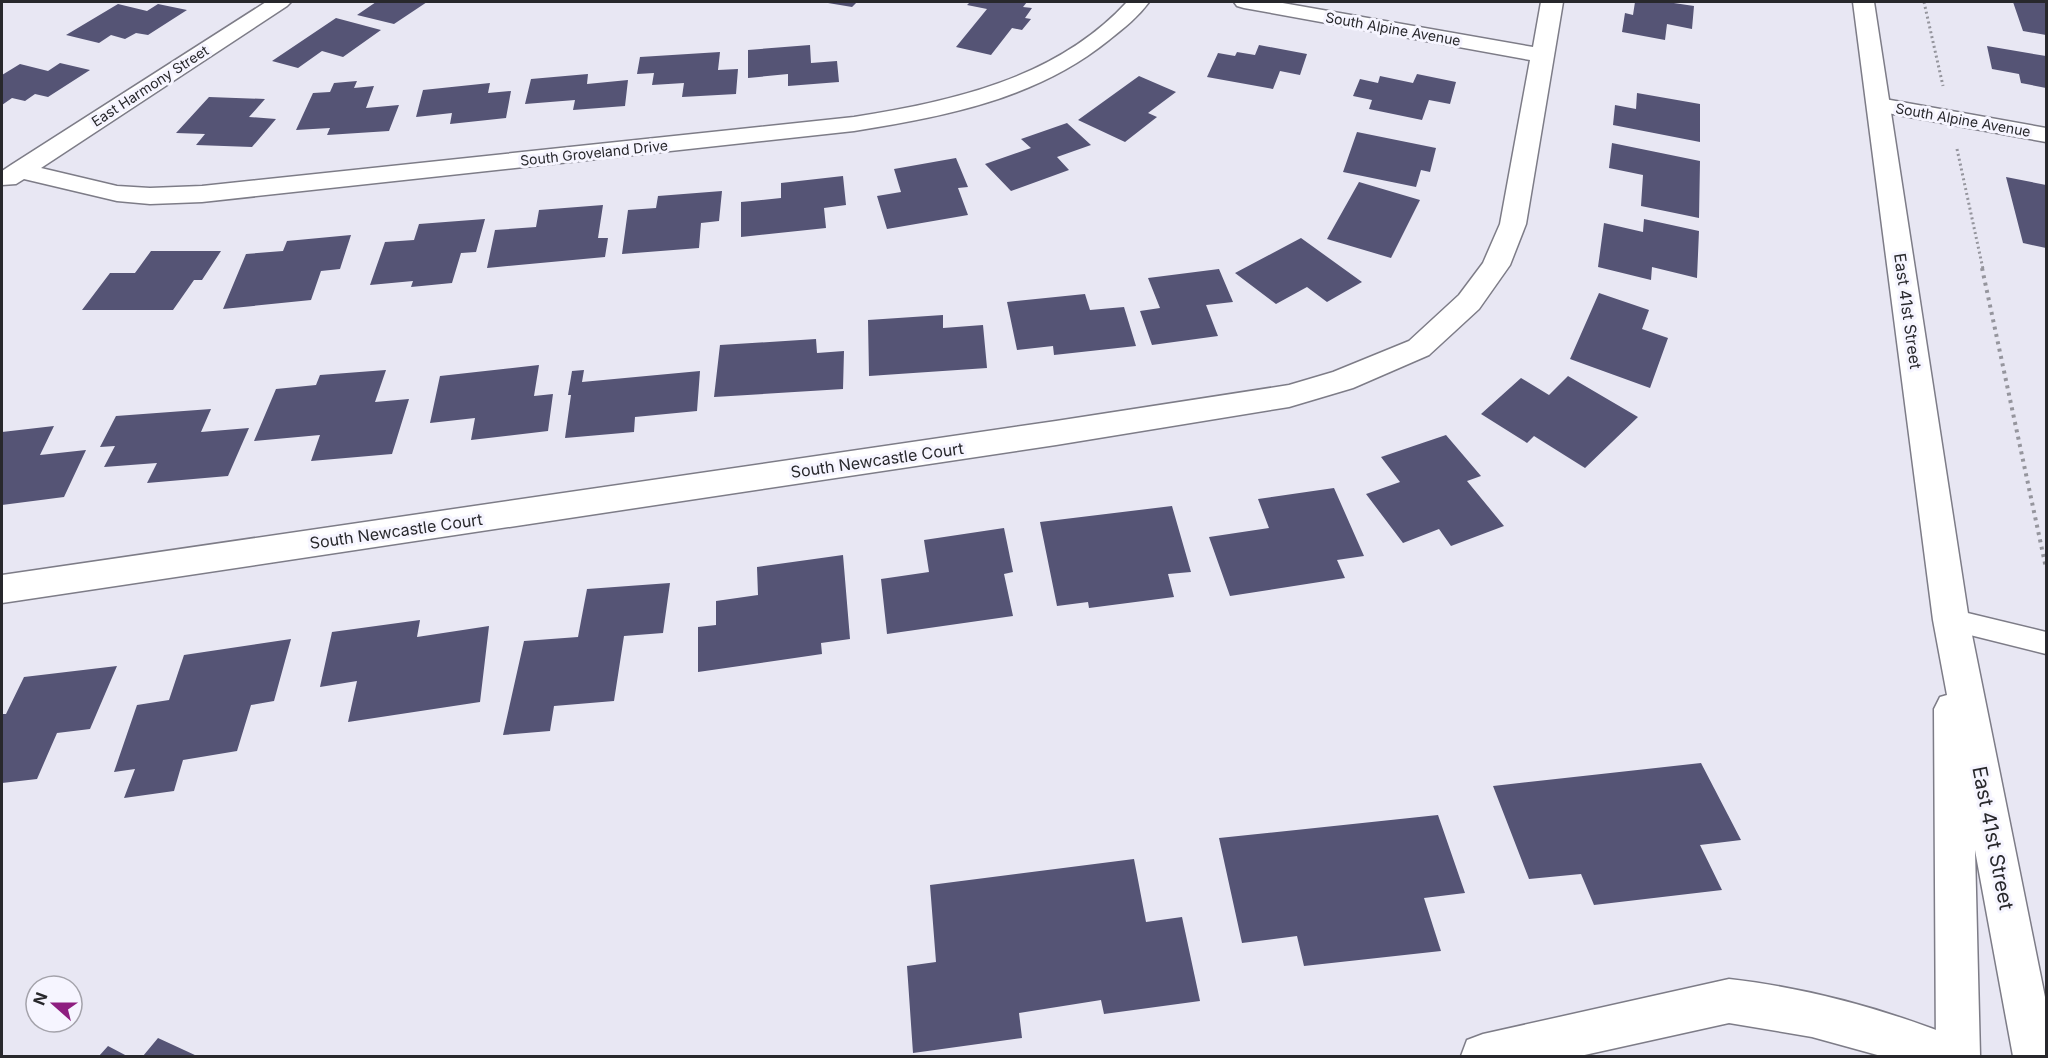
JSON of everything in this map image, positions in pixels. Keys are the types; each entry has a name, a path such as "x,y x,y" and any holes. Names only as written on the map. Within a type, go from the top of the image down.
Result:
{"street":[{"name":"East Harmony Street","path":"11,177 280,2"},
{"name":"South Groveland Drive","path":"11,177 56,181 148,196 202,194 864,123 927,112 1007,91 1092,46 1138,2"},
{"name":"South Alpine Avenue","path":"1244,2 1543,56"},
{"name":"South Newcastle Court","path":"2,589 1056,433 1289,396 1343,380 1419,348 1469,302 1496,265 1513,224 1552,2"},
{"name":"East 41st Street","path":"1863,2 1880,105 1952,620 2035,1056"},
{"name":"South Alpine Avenue","path":"1880,105 2046,135"},
{"name":"East 41st Street","path":"1952,620 1958,1056"},
{"path":"1483,1056 1729,1001 1764,1004 1803,1012 1865,1028 1946,1056"}],"lane":[{"path":"1952,620 2046,643"}],"path":[{"path":"1924,2 1980,246 2046,568"}],"building":[{"path":"376,2 427,2 394,24 357,15"},
{"path":"828,2 857,2 852,7"},
{"path":"970,2 1027,2 1023,7 1032,8 1025,18 1031,19 1022,30 1012,28 991,55 956,47 987,9 967,5"},
{"path":"1635,2 1667,2 1694,6 1692,29 1667,24 1665,40 1622,32 1625,13 1633,15"},
{"path":"2013,2 2046,2 2046,35 2023,31"},
{"path":"118,4 147,11 158,4 187,10 148,35 136,33 125,39 111,35 99,43 66,35"},
{"path":"336,18 381,30 343,57 322,51 298,68 272,61"},
{"path":"810,45 811,63 837,61 839,82 788,86 788,74 748,78 748,50"},
{"path":"1259,45 1307,54 1300,75 1280,71 1273,89 1207,77 1218,53 1235,56 1237,52 1255,55"},
{"path":"1987,46 2046,56 2046,88 2021,83 2019,74 1992,69"},
{"path":"720,52 718,70 738,69 736,94 682,97 684,83 652,85 654,73 637,74 640,57"},
{"path":"60,63 90,70 48,97 35,94 25,101 12,98 2,105 2,75 20,64 48,71"},
{"path":"588,74 587,84 628,80 625,106 573,110 575,100 525,104 531,79"},
{"path":"1417,74 1456,82 1450,104 1429,100 1422,120 1369,109 1372,100 1353,96 1360,79 1378,83 1380,76 1413,83"},
{"path":"1139,76 1176,92 1148,113 1157,117 1125,142 1078,120"},
{"path":"357,81 354,88 374,86 366,108 399,105 389,131 327,135 330,128 296,130 313,93 330,92 334,83"},
{"path":"490,83 488,93 511,91 506,118 450,124 452,113 416,117 423,90"},
{"path":"1637,93 1700,104 1700,142 1613,125 1615,105 1636,109"},
{"path":"209,97 265,99 249,117 276,119 252,147 196,145 205,134 176,133"},
{"path":"1067,123 1091,145 1057,157 1069,170 1011,191 985,164 1031,148 1021,139"},
{"path":"1357,132 1436,148 1430,172 1421,170 1416,187 1343,172"},
{"path":"1612,143 1700,161 1699,218 1641,206 1643,175 1609,168"},
{"path":"956,158 968,187 958,188 968,215 887,229 877,196 901,192 894,169"},
{"path":"843,176 846,205 824,208 826,228 741,237 741,202 781,198 781,183"},
{"path":"2006,177 2046,185 2046,248 2023,243"},
{"path":"1359,182 1420,200 1391,258 1327,239"},
{"path":"722,191 719,221 701,223 699,248 622,254 628,210 656,208 658,196"},
{"path":"603,205 598,238 608,238 605,257 487,268 495,230 536,227 539,210"},
{"path":"485,219 476,252 461,253 452,283 411,287 413,281 370,285 385,242 414,240 419,224"},
{"path":"1644,219 1699,231 1697,278 1652,267 1651,280 1598,267 1604,223 1643,232"},
{"path":"351,235 340,269 321,271 311,300 223,309 246,254 283,251 287,241"},
{"path":"1301,238 1362,282 1327,302 1307,287 1276,304 1235,273"},
{"path":"151,251 221,251 202,280 194,280 173,310 82,310 110,273 135,273"},
{"path":"1219,269 1233,302 1206,305 1218,336 1152,345 1140,311 1160,308 1148,278"},
{"path":"1599,293 1649,310 1642,329 1668,338 1650,388 1570,359"},
{"path":"1085,294 1090,310 1124,307 1136,346 1054,355 1053,346 1017,350 1007,302"},
{"path":"943,315 943,328 983,325 987,368 869,376 868,320"},
{"path":"816,339 817,353 844,351 843,389 714,397 720,345"},
{"path":"539,365 534,396 553,394 548,431 471,440 475,418 430,423 440,376"},
{"path":"386,370 375,402 409,399 392,454 311,461 320,435 254,441 276,389 316,385 320,375"},
{"path":"584,370 582,382 700,371 697,411 635,417 634,432 565,438 572,371"},
{"path":"1568,376 1638,417 1585,468 1534,436 1527,443 1481,414 1521,378 1549,395"},
{"path":"211,409 201,432 249,428 228,476 147,483 157,463 104,467 115,446 100,447 116,416"},
{"path":"54,426 40,455 86,450 64,497 2,505 2,432"},
{"path":"1446,435 1481,476 1467,481 1504,526 1451,546 1439,529 1403,543 1366,494 1400,482 1381,457"},
{"path":"1334,488 1364,556 1337,560 1345,578 1230,596 1209,537 1269,528 1258,499"},
{"path":"1172,506 1191,572 1168,574 1174,597 1089,608 1088,602 1057,606 1040,522"},
{"path":"1004,528 1013,572 1004,574 1013,616 887,634 881,579 929,572 924,540"},
{"path":"843,555 850,639 821,643 822,654 698,672 698,627 716,625 716,601 758,595 757,567"},
{"path":"670,583 663,633 624,636 614,701 554,706 550,731 503,735 524,641 578,637 587,589"},
{"path":"420,620 417,637 489,626 480,702 348,722 357,681 320,687 332,632"},
{"path":"291,639 274,701 251,705 237,751 183,760 174,791 124,798 135,769 114,772 137,705 169,700 184,655"},
{"path":"117,666 90,729 57,733 37,779 2,783 2,714 6,714 24,677"},
{"path":"1701,763 1741,840 1700,845 1722,890 1594,905 1581,874 1529,879 1493,786"},
{"path":"1438,815 1465,893 1424,898 1441,951 1304,966 1297,936 1242,943 1219,838"},
{"path":"1134,859 1146,922 1182,917 1200,1001 1104,1014 1101,1000 1019,1013 1022,1038 913,1053 907,966 936,962 930,885"},
{"path":"158,1038 197,1056 143,1056"},
{"path":"108,1046 127,1056 99,1056"}]}
